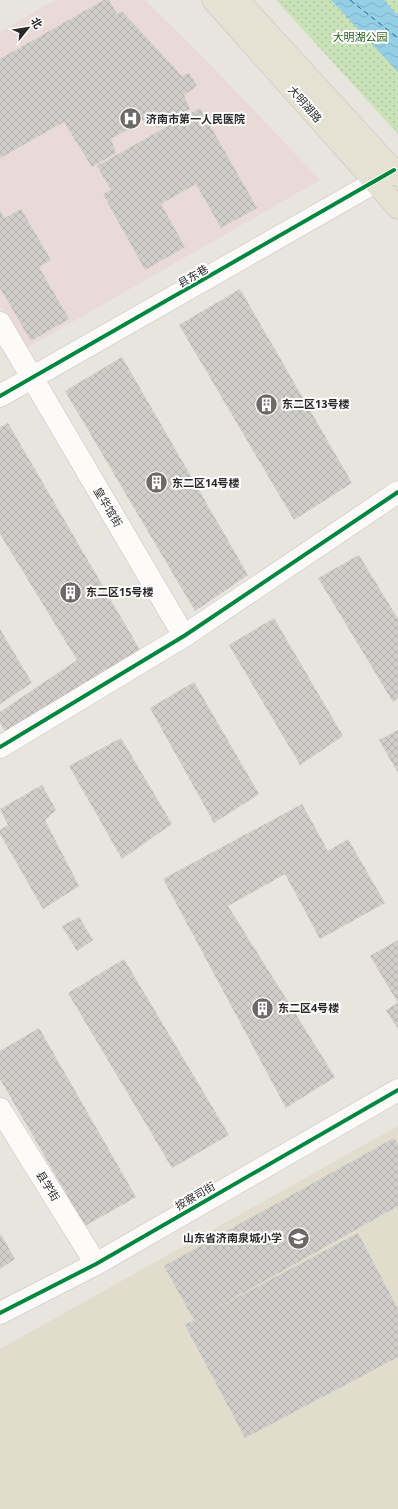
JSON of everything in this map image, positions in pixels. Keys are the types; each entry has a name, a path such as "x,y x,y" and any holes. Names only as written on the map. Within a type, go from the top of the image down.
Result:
{"main road":[{"name":"大明湖路","path":"213,0 398,208"},
{"name":"大明湖路","path":"238,0 396,173"}],"street":[{"name":"县东巷","path":"0,396 375,183 396,173"},
{"name":"皇华馆街","path":"0,323 184,636"},
{"path":"0,747 184,636 398,492"},
{"name":"按察司街","path":"0,1313 96,1264 398,1090"},
{"name":"县学街","path":"0,1109 96,1264"}],"shaded area":[{"name":"济南市第一人民医院","path":"55,0 145,0 203,57 320,180 25,349 0,306 0,32"},
{"name":"山东省济南泉城小学","path":"398,1126 398,1509 0,1509 0,1349"}],"green space":[{"name":"大明湖公园","path":"276,0 398,0 398,134"}],"water":[{"path":"331,0 384,0 398,16 398,72"}],"building":[{"path":"104,0 109,0 117,14 122,11 182,76 189,73 197,86 184,95 190,109 157,128 149,117 111,139 116,153 92,167 64,122 0,158 0,59"},
{"path":"200,108 257,208 221,228 196,184 161,204 185,247 145,270 103,194 111,190 97,166"},
{"path":"21,209 51,260 39,267 69,319 31,341 0,288 0,210 5,218"},
{"name":"东二区13号楼","path":"240,289 352,483 294,520 179,325"},
{"name":"东二区14号楼","path":"122,357 248,575 195,611 65,391"},
{"name":"东二区15号楼","path":"8,423 140,650 6,733 0,723 0,712 77,660 0,534 0,427"},
{"path":"359,555 398,619 398,698 393,702 318,578"},
{"path":"274,618 343,736 300,765 229,645"},
{"path":"0,629 32,683 0,704"},
{"path":"194,682 259,794 214,823 150,708"},
{"path":"398,730 398,773 379,740"},
{"path":"121,738 172,824 122,859 69,766"},
{"path":"42,785 56,810 45,820 79,886 43,909 0,834 0,830 8,825 0,809"},
{"name":"东二区4号楼","path":"302,804 328,851 348,839 385,903 320,939 285,874 228,906 335,1077 286,1108 163,879"},
{"path":"79,917 93,940 77,951 62,926"},
{"path":"398,940 398,1003 370,956"},
{"path":"124,959 229,1135 172,1168 68,993"},
{"path":"398,1003 398,1027 397,1028 386,1010"},
{"path":"39,1028 136,1197 85,1226 0,1079 0,1051"},
{"path":"394,1138 398,1144 398,1206 213,1310 358,1233 398,1309 398,1357 245,1438 185,1325 194,1320 164,1266"},
{"path":"0,1233 15,1259 0,1269"}],"ferry route":[{"path":"350,0 398,38"}],"cycle path":[{"path":"0,396 394,170"},
{"path":"0,747 184,636 398,492"},
{"path":"0,1313 96,1264 398,1090"}],"place":[{"name":"济南市第一人民医院","path":"131,119"},
{"name":"东二区13号楼","path":"266,404"},
{"name":"东二区14号楼","path":"157,483"},
{"name":"东二区15号楼","path":"71,592"},
{"name":"东二区4号楼","path":"262,1008"},
{"name":"山东省济南泉城小学","path":"298,1238"}]}
